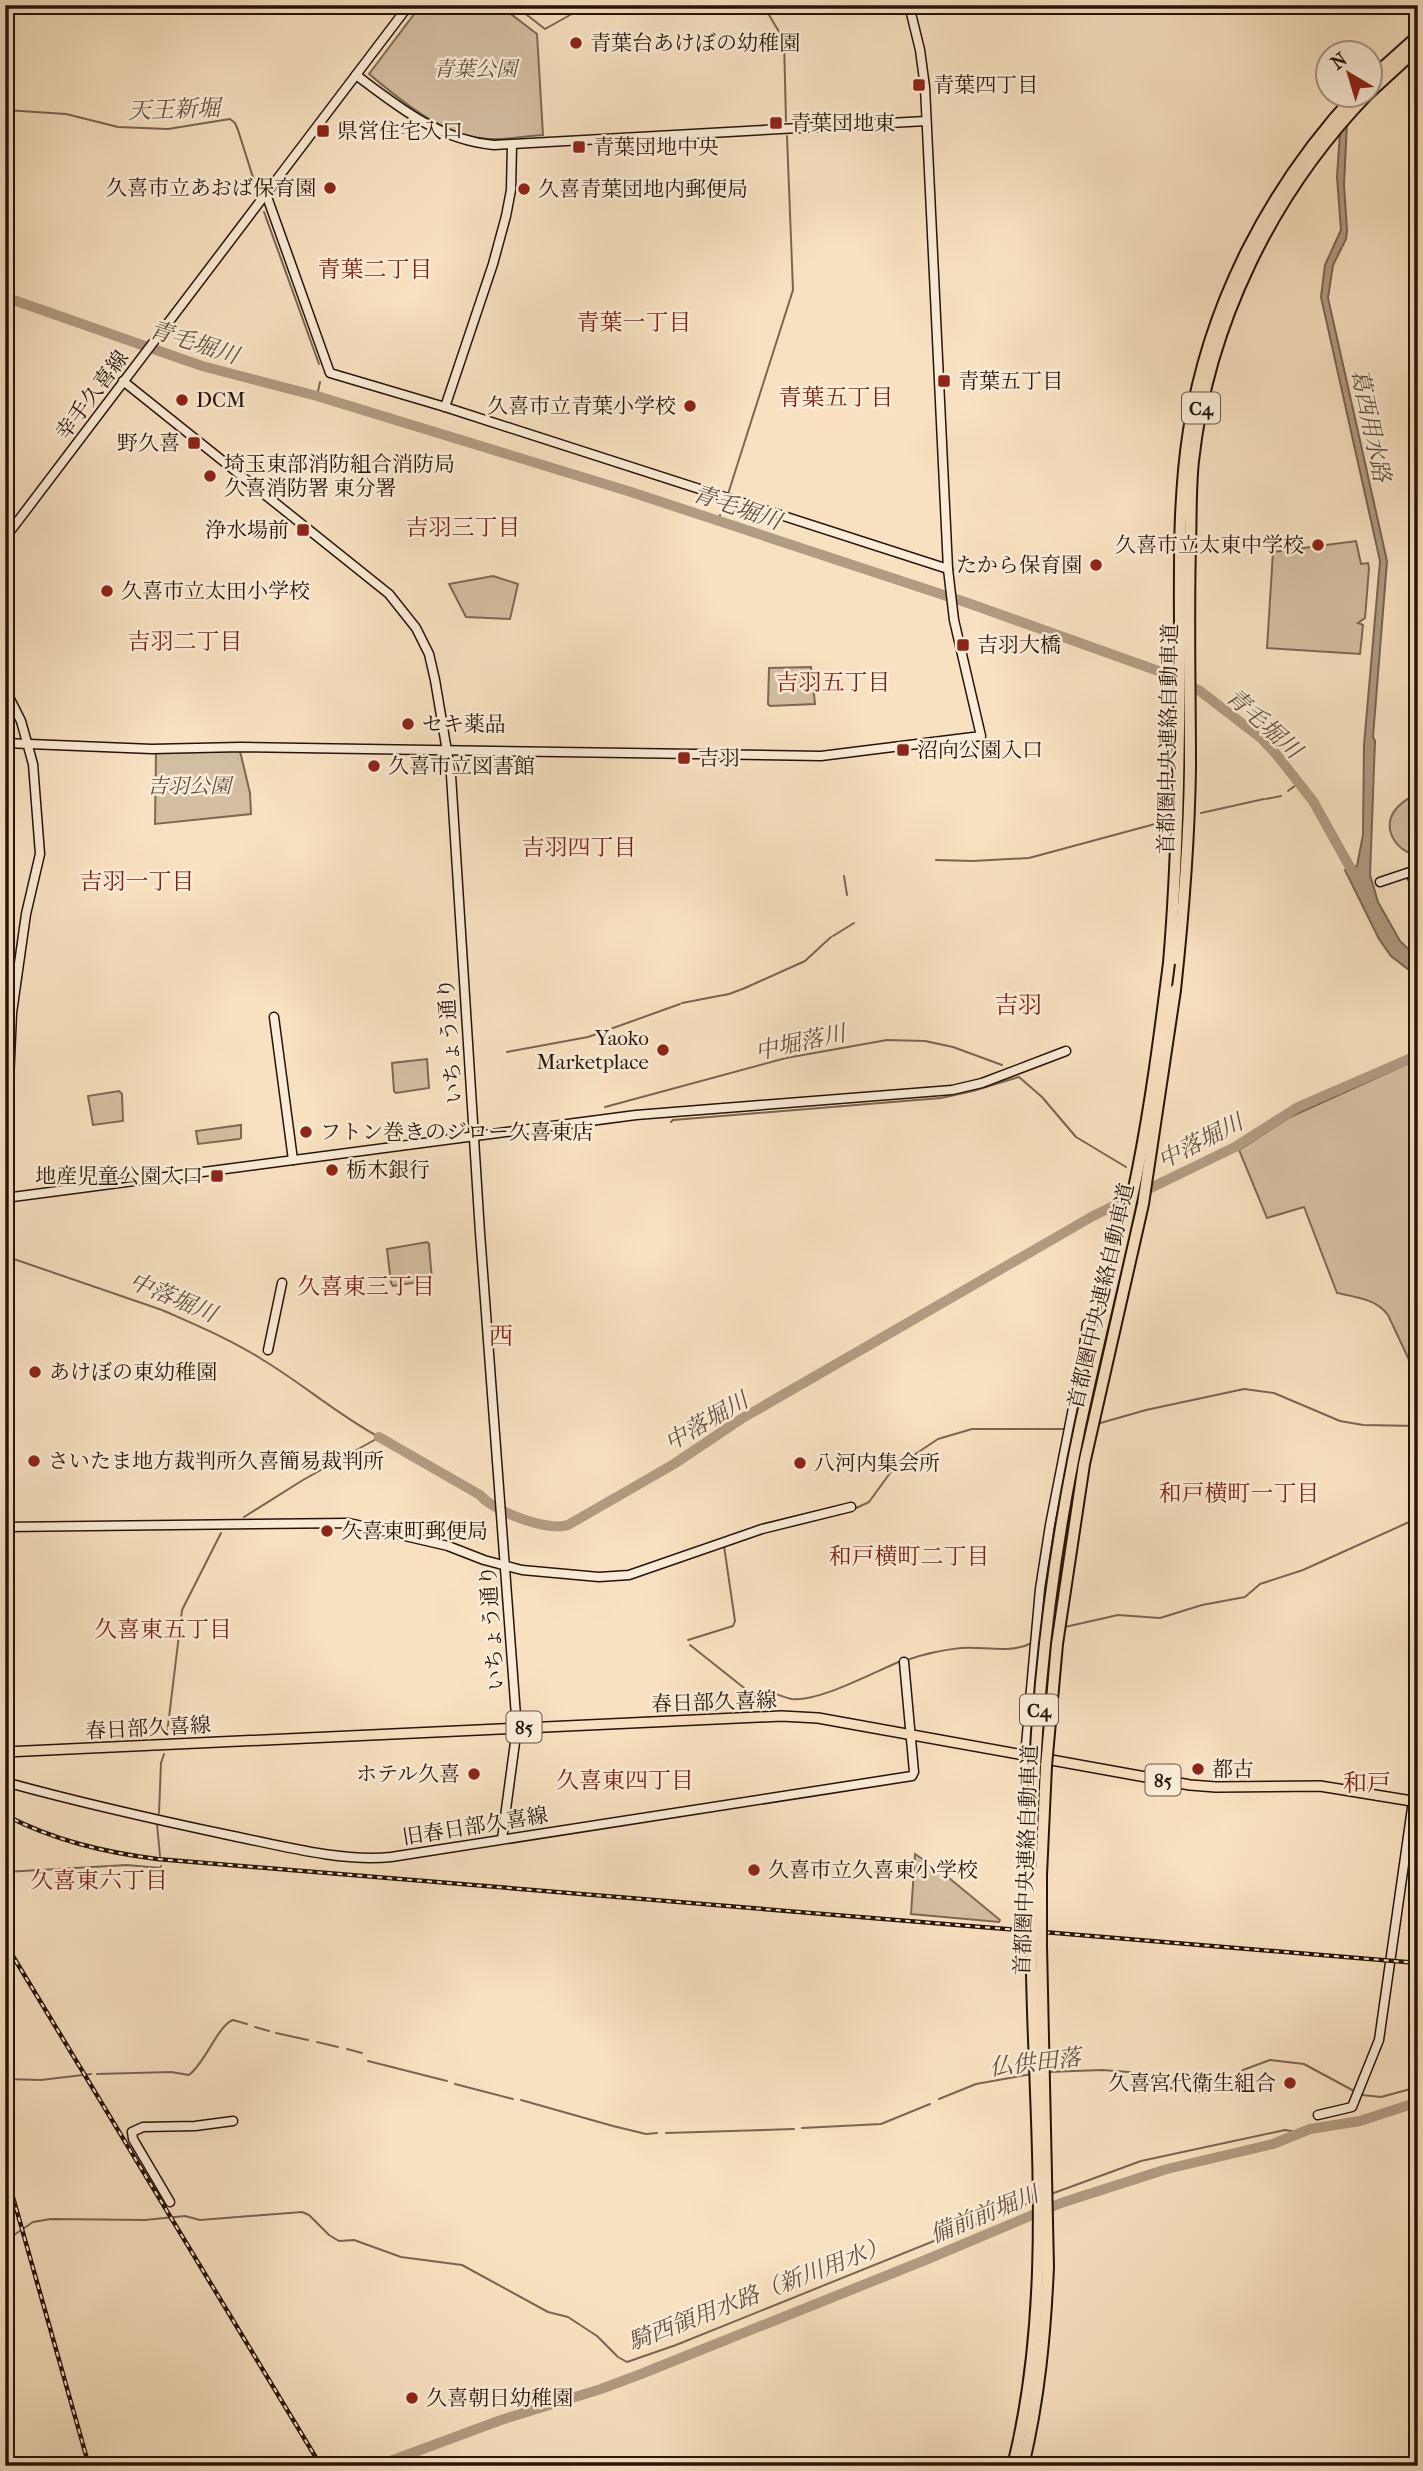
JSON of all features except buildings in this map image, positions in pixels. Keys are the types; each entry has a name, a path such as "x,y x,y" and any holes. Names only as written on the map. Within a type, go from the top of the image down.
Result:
{"highway":[{"path":"1384,66 1418,36"},
{"name":"首都圏中央連絡自動車道","path":"1384,79 1418,48"},
{"name":"首都圏中央連絡自動車道","path":"1013,2466 1031,2372 1037,2303 1038,2152 1031,1879 1041,1683 1075,1451 1138,1170 1159,1046 1174,905 1179,808 1181,519 1189,430 1213,334 1246,251 1266,214 1306,154 1344,108"},
{"name":"首都圏中央連絡自動車道","path":"1023,2466 1041,2373 1048,2267 1041,1946 1046,1766 1058,1644 1081,1476 1143,1203 1175,990 1184,907 1189,807 1189,590 1192,484 1197,431 1221,335 1264,238 1305,170 1356,108"}],"main road":[{"name":"春日部久喜線","path":"5,1752 773,1716 818,1718 1203,1786 1320,1786 1415,1802"}],"street":[{"name":"幸手久喜線","path":"5,538 409,5"},
{"path":"5,743 152,749 242,747 821,756 981,736 953,616 947,569 926,121 921,60 909,5"},
{"path":"356,75 412,117 438,131 467,141 512,145 926,121"},
{"path":"445,407 493,264 506,216 512,184 512,145"},
{"path":"267,194 330,373 445,407 947,569"},
{"name":"いちょう通り","path":"123,381 395,600 429,654 452,786 516,1727 502,1839"},
{"path":"5,689 29,745 36,783 40,855 26,914 12,1013 5,1173"},
{"path":"1380,882 1410,872 1418,891"},
{"path":"274,1017 293,1160"},
{"path":"5,1198 636,1115 952,1090 982,1083 1066,1051"},
{"path":"268,1350 282,1283"},
{"path":"1025,1756 1040,1589 1087,1324"},
{"path":"5,1527 349,1522 448,1546 524,1570 584,1576 621,1576 762,1529 851,1507"},
{"path":"904,1662 911,1735"},
{"name":"旧春日部久喜線","path":"5,1782 136,1816 321,1853 386,1857 912,1776 911,1735"},
{"path":"1318,2115 1352,2106 1374,2056 1418,1789"},
{"path":"170,2202 133,2139 132,2132 143,2127 195,2126 233,2121"}],"green space":[{"name":"青葉公園","path":"421,5 499,5 537,34 543,135 488,139 454,131 424,116 369,74"},
{"path":"1356,541 1361,564 1368,563 1369,568 1365,618 1358,623 1363,625 1360,654 1267,648 1273,552"},
{"path":"493,576 518,584 510,619 466,617 449,584"},
{"path":"811,667 815,704 768,704 769,668"},
{"name":"吉羽公園","path":"240,751 250,793 251,814 155,824 156,752"},
{"path":"1418,792 1418,855 1403,850 1398,845 1390,831 1390,824 1391,816 1398,806"},
{"path":"427,1059 429,1088 396,1093 392,1063"},
{"path":"1418,1059 1418,1379 1388,1315 1378,1305 1337,1293 1304,1207 1267,1218 1239,1150 1290,1117"},
{"path":"119,1091 122,1094 123,1121 93,1125 88,1096"},
{"path":"241,1125 239,1139 198,1144 196,1131"},
{"path":"427,1242 432,1280 393,1286 387,1249"},
{"path":"915,1854 943,1873 1000,1920 999,1922 911,1914"}],"shaded area":[{"path":"1338,108 1345,108 1344,185 1347,230 1346,239 1333,265 1328,298 1387,561 1373,737 1370,875 1378,902 1400,941 1418,959 1418,977 1391,956 1379,939 1345,870 1357,866 1363,835 1364,745 1380,561 1321,297 1325,265 1341,230 1337,177 1340,132"}],"waterway":[{"path":"514,5 545,29 588,5"},
{"path":"763,5 784,40 786,121"},
{"name":"天王新堀","path":"5,110 66,114 118,127 168,129 230,119 238,130 257,190"},
{"path":"728,494 793,290 787,136"},
{"name":"天王新堀","path":"264,212 319,364"},
{"name":"青毛堀川","path":"5,297 202,366 317,396 631,492 968,603 1164,673 1200,691 1261,738 1276,754 1313,801 1357,880"},
{"path":"317,396 320,382"},
{"name":"青毛堀川","path":"718,521 720,515"},
{"path":"1288,791 1300,782"},
{"path":"1266,799 1281,796"},
{"path":"1201,813 1264,799"},
{"path":"936,860 1029,858 1155,824"},
{"path":"844,876 847,895"},
{"path":"833,936 854,923"},
{"path":"682,1003 729,994 745,988 805,961 831,937"},
{"path":"507,1052 588,1037 680,1004"},
{"name":"中堀落川","path":"605,1107 786,1058 887,1040 925,1041 953,1047 1002,1065"},
{"name":"中落堀川","path":"379,1437 508,1513 548,1526 568,1525 674,1464 741,1419 1093,1216 1235,1147 1298,1107 1418,1055"},
{"path":"671,1122 941,1098 1019,1077 1042,1097 1076,1137 1126,1167"},
{"name":"中落堀川","path":"5,1256 162,1310 214,1333 263,1360 379,1437"},
{"path":"1097,1424 1146,1410 1244,1389 1274,1393 1340,1421 1363,1425 1418,1426"},
{"path":"854,1509 869,1502 893,1469 938,1439 972,1429 1064,1429"},
{"path":"244,1517 378,1438"},
{"path":"1065,1627 1118,1615 1160,1618 1202,1605 1245,1597 1260,1584 1303,1570 1418,1518"},
{"path":"167,1734 182,1610 221,1533"},
{"path":"688,1640 733,1626 735,1621 724,1546"},
{"path":"907,1660 954,1649 1006,1649 1032,1643"},
{"path":"690,1645 758,1699 770,1692 792,1699 817,1696 901,1661"},
{"path":"159,1813 161,1763 164,1754"},
{"path":"157,1824 160,1856"},
{"path":"5,1872 127,1865 161,1866"},
{"name":"仏供田落","path":"97,2074 171,2072 189,2075 228,2023 233,2020 247,2024"},
{"name":"仏供田落","path":"255,2027 269,2031"},
{"name":"仏供田落","path":"276,2033 308,2040"},
{"name":"仏供田落","path":"317,2042 338,2047"},
{"name":"仏供田落","path":"347,2049 362,2053"},
{"name":"仏供田落","path":"1185,2091 1207,2093 1243,2070 1270,2060 1304,2064 1354,2091"},
{"name":"仏供田落","path":"368,2061 447,2081"},
{"name":"仏供田落","path":"1048,2072 1129,2072 1176,2090"},
{"name":"仏供田落","path":"5,2079 41,2080 91,2074"},
{"name":"仏供田落","path":"939,2099 976,2084 1032,2074"},
{"name":"仏供田落","path":"455,2084 513,2099"},
{"name":"仏供田落","path":"1362,2095 1381,2097 1418,2087"},
{"name":"仏供田落","path":"521,2100 613,2126 646,2134 657,2133"},
{"name":"備前前堀川","path":"377,2466 501,2420 641,2374 1061,2203 1167,2169 1273,2144 1310,2129 1360,2121 1418,2102"},
{"name":"仏供田落","path":"802,2128 881,2124 930,2104"},
{"name":"仏供田落","path":"666,2133 794,2129"},
{"name":"騎西領用水路（新川用水）","path":"1051,2194 1141,2161 1285,2130 1297,2132"},
{"name":"騎西領用水路（新川用水）","path":"5,2241 33,2222 51,2219 145,2220 185,2216 200,2220 302,2212 339,2241 354,2240 401,2257 462,2265 548,2312 568,2317 597,2336 618,2357 627,2362 676,2345 1033,2201"}],"railway":[{"path":"5,1815 79,1844 157,1859 1418,1963"},
{"path":"5,1943 321,2466"},
{"path":"5,2169 89,2466"}],"place":[{"name":"青葉台あけぼの幼稚園","path":"576,43"},
{"name":"青葉四丁目","path":"919,85"},
{"name":"青葉団地東","path":"776,123"},
{"name":"県営住宅入口","path":"323,131"},
{"name":"青葉団地中央","path":"579,147"},
{"name":"久喜市立あおば保育園","path":"330,188"},
{"name":"久喜青葉団地内郵便局","path":"524,189"},
{"name":"青葉五丁目","path":"944,381"},
{"name":"DCM","path":"182,400"},
{"name":"久喜市立青葉小学校","path":"690,406"},
{"name":"野久喜","path":"194,443"},
{"name":"埼玉東部消防組合消防局 久喜消防署 東分署","path":"210,476"},
{"name":"浄水場前","path":"303,530"},
{"name":"久喜市立太東中学校","path":"1318,545"},
{"name":"たから保育園","path":"1096,565"},
{"name":"久喜市立太田小学校","path":"107,591"},
{"name":"吉羽大橋","path":"963,645"},
{"name":"セキ薬品","path":"408,724"},
{"name":"沼向公園入口","path":"903,750"},
{"name":"吉羽","path":"684,758"},
{"name":"久喜市立図書館","path":"374,766"},
{"name":"Yaoko Marketplace","path":"663,1050"},
{"name":"フトン巻きのジロー久喜東店","path":"306,1132"},
{"name":"栃木銀行","path":"332,1170"},
{"name":"地産児童公園入口","path":"217,1176"},
{"name":"あけぼの東幼稚園","path":"35,1372"},
{"name":"さいたま地方裁判所久喜簡易裁判所","path":"34,1461"},
{"name":"八河内集会所","path":"800,1463"},
{"name":"久喜東町郵便局","path":"327,1531"},
{"name":"都古","path":"1198,1769"},
{"name":"ホテル久喜","path":"474,1774"},
{"name":"久喜市立久喜東小学校","path":"754,1870"},
{"name":"久喜宮代衛生組合","path":"1290,2083"},
{"name":"久喜朝日幼稚園","path":"412,2398"}],"district":[{"name":"青葉二丁目","path":"375,269"},
{"name":"青葉一丁目","path":"634,322"},
{"name":"青葉五丁目","path":"836,397"},
{"name":"吉羽三丁目","path":"463,527"},
{"name":"吉羽二丁目","path":"185,641"},
{"name":"吉羽五丁目","path":"833,682"},
{"name":"吉羽四丁目","path":"579,847"},
{"name":"吉羽一丁目","path":"137,881"},
{"name":"吉羽","path":"1018,1005"},
{"name":"久喜東三丁目","path":"366,1286"},
{"name":"西","path":"501,1336"},
{"name":"和戸横町一丁目","path":"1239,1493"},
{"name":"和戸横町二丁目","path":"909,1556"},
{"name":"久喜東五丁目","path":"163,1629"},
{"name":"久喜東四丁目","path":"625,1780"},
{"name":"和戸","path":"1367,1783"},
{"name":"久喜東六丁目","path":"99,1880"}],"water label":[{"name":"葛西用水路","path":"1371,425"}]}
